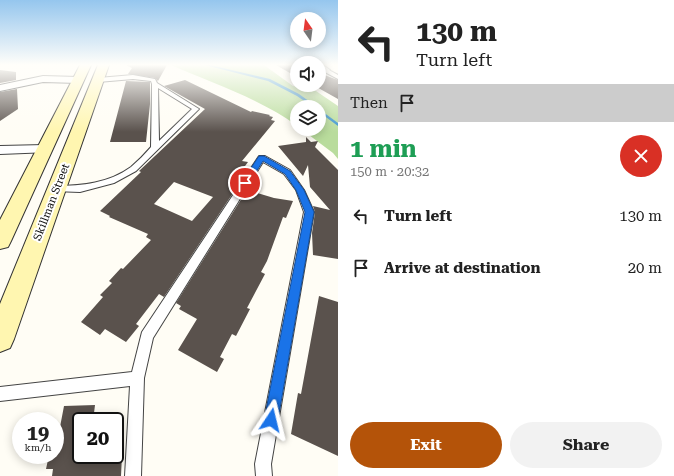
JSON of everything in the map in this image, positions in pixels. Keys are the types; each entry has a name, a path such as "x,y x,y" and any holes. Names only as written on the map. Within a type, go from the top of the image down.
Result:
{"main road":[{"path":"0,241 75,87"},
{"name":"Skillman Street","path":"0,338 95,87"}],"street":[{"path":"0,150 45,149"}],"lane":[{"path":"155,87 155,148"},
{"path":"56,189 80,189 111,181 133,169 196,109 160,87"},
{"path":"133,476 137,378 147,336 262,158 287,172 300,190 309,212 263,464 264,476"},
{"path":"0,394 137,378"}],"green space":[{"path":"224,87 290,87 290,92 317,92 338,106 338,159 333,153 310,136 326,136 326,100 290,100 290,122 268,108"}],"building":[{"path":"124,87 150,87 150,104 146,142 110,142"},
{"path":"166,87 200,87 251,112 270,115 269,116 273,117 271,120 275,121 242,161 248,162 231,185 237,187 164,297 159,294 136,324 139,326 126,342 105,329 100,335 81,322 103,297 100,295 112,283 109,281 151,240 146,237 148,234 109,217 110,216 100,211 141,172 139,171 205,109","holes":["174,182 213,197 192,221 154,204"]},
{"path":"326,87 338,87 338,99 326,92"},
{"path":"17,89 18,109 0,121 0,92"},
{"path":"306,137 311,142 318,141 315,147 338,170 338,259 313,255 312,233 315,212 313,206 330,210 310,187 308,165 303,176 278,146 306,142"},
{"path":"247,190 274,198 293,201 286,218 283,217 267,261 261,272 265,274 247,308 250,309 236,336 232,334 220,357 224,359 217,372 178,350 197,319 179,309 181,306 176,303"},
{"path":"319,296 338,302 338,456 291,434 298,393 301,394"},
{"path":"95,405 94,412 72,412 72,464 122,464 121,476 52,476 53,469 46,469 47,464 64,464 64,406"}],"waterway":[{"path":"283,87 305,100"},
{"path":"326,116 338,125"}],"route":[{"path":"245,183 262,158 287,172 300,190 309,212 271,420"}]}
